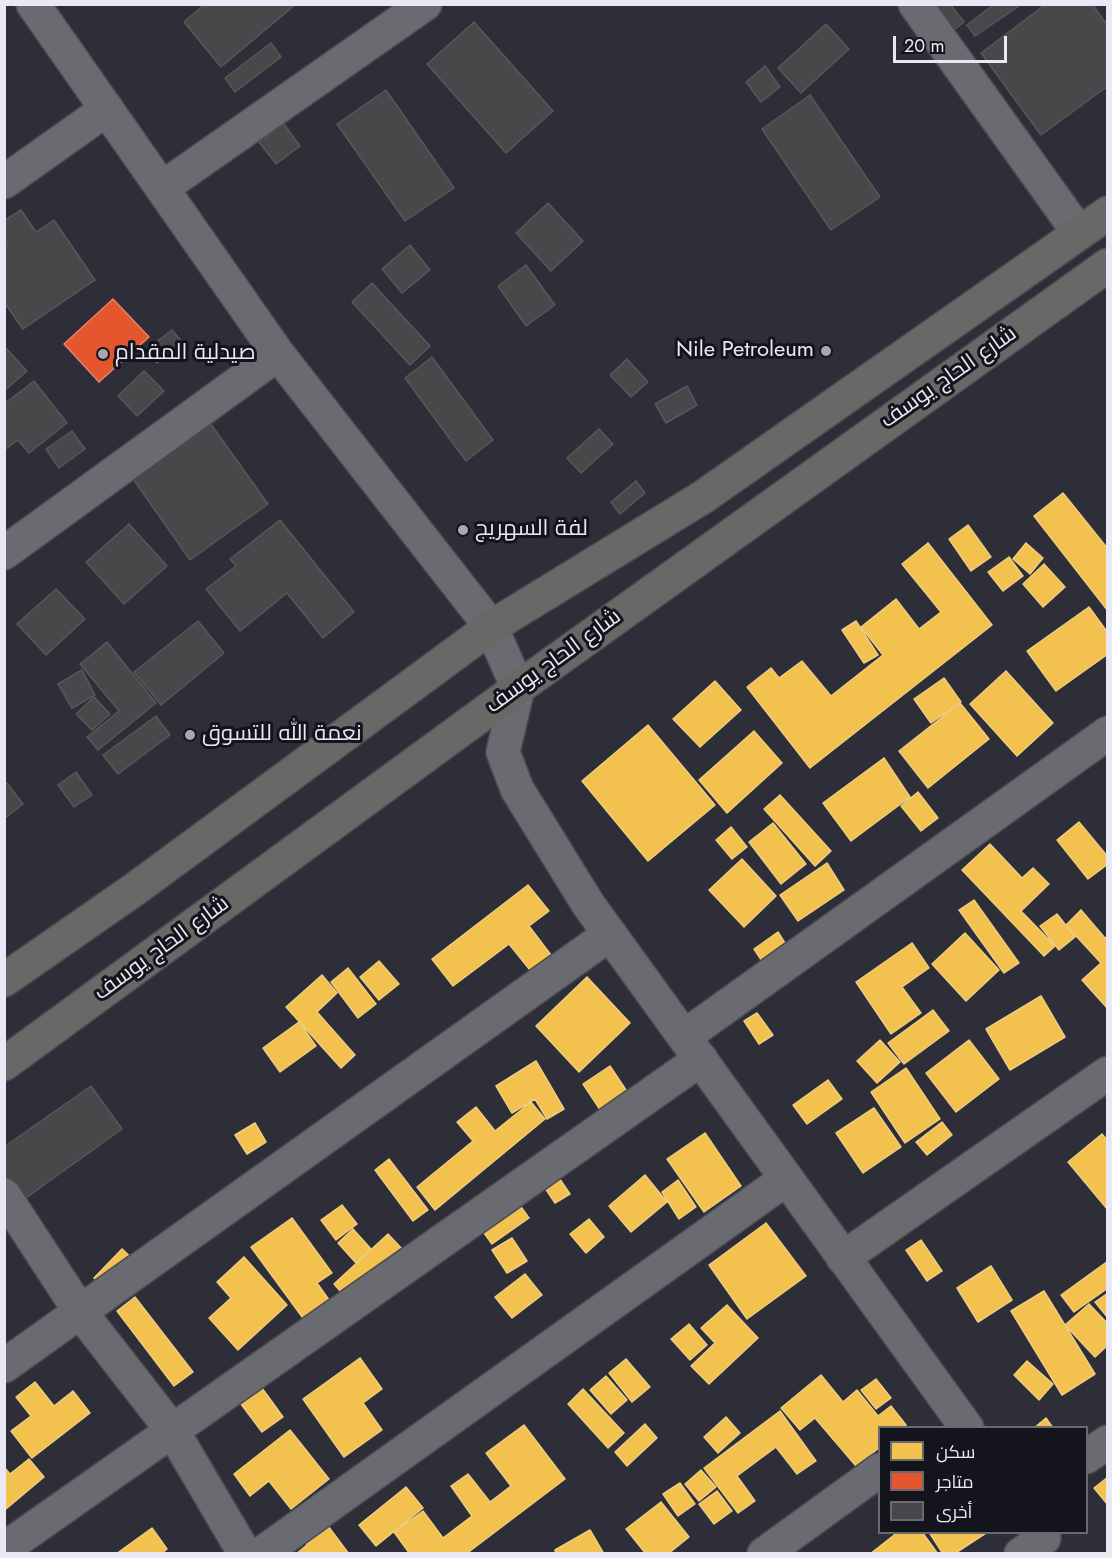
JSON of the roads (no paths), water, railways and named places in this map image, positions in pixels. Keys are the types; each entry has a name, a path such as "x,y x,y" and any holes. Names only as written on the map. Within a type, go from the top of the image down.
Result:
{"main road":[{"name":"شارع الحاج يوسف","path":"4,980 135,889 491,627 703,497 1107,213"},
{"name":"شارع الحاج يوسف","path":"4,1064 518,688 1106,269"}],"street":[{"path":"33,4 278,354 491,627 518,688 503,752 517,789 588,904 843,1258 954,1423"},
{"path":"162,188 425,4"},
{"path":"915,4 1079,233"},
{"path":"4,183 107,109"},
{"path":"4,553 278,354"},
{"path":"4,1549 172,1430 693,1048 1107,733"},
{"path":"4,1366 610,934"},
{"path":"843,1258 1107,1073"},
{"path":"261,1554 786,1179"},
{"path":"4,1196 81,1313 172,1430 245,1554"},
{"path":"1088,1456 1107,1442"},
{"path":"764,1554 878,1471"}],"place":[{"name":"Nile Petroleum","path":"826,351"},
{"name":"صيدلية المقدام","path":"103,354"},
{"name":"لفة السهريج","path":"463,530"},
{"name":"نعمة الله للتسوق","path":"190,735"}]}
